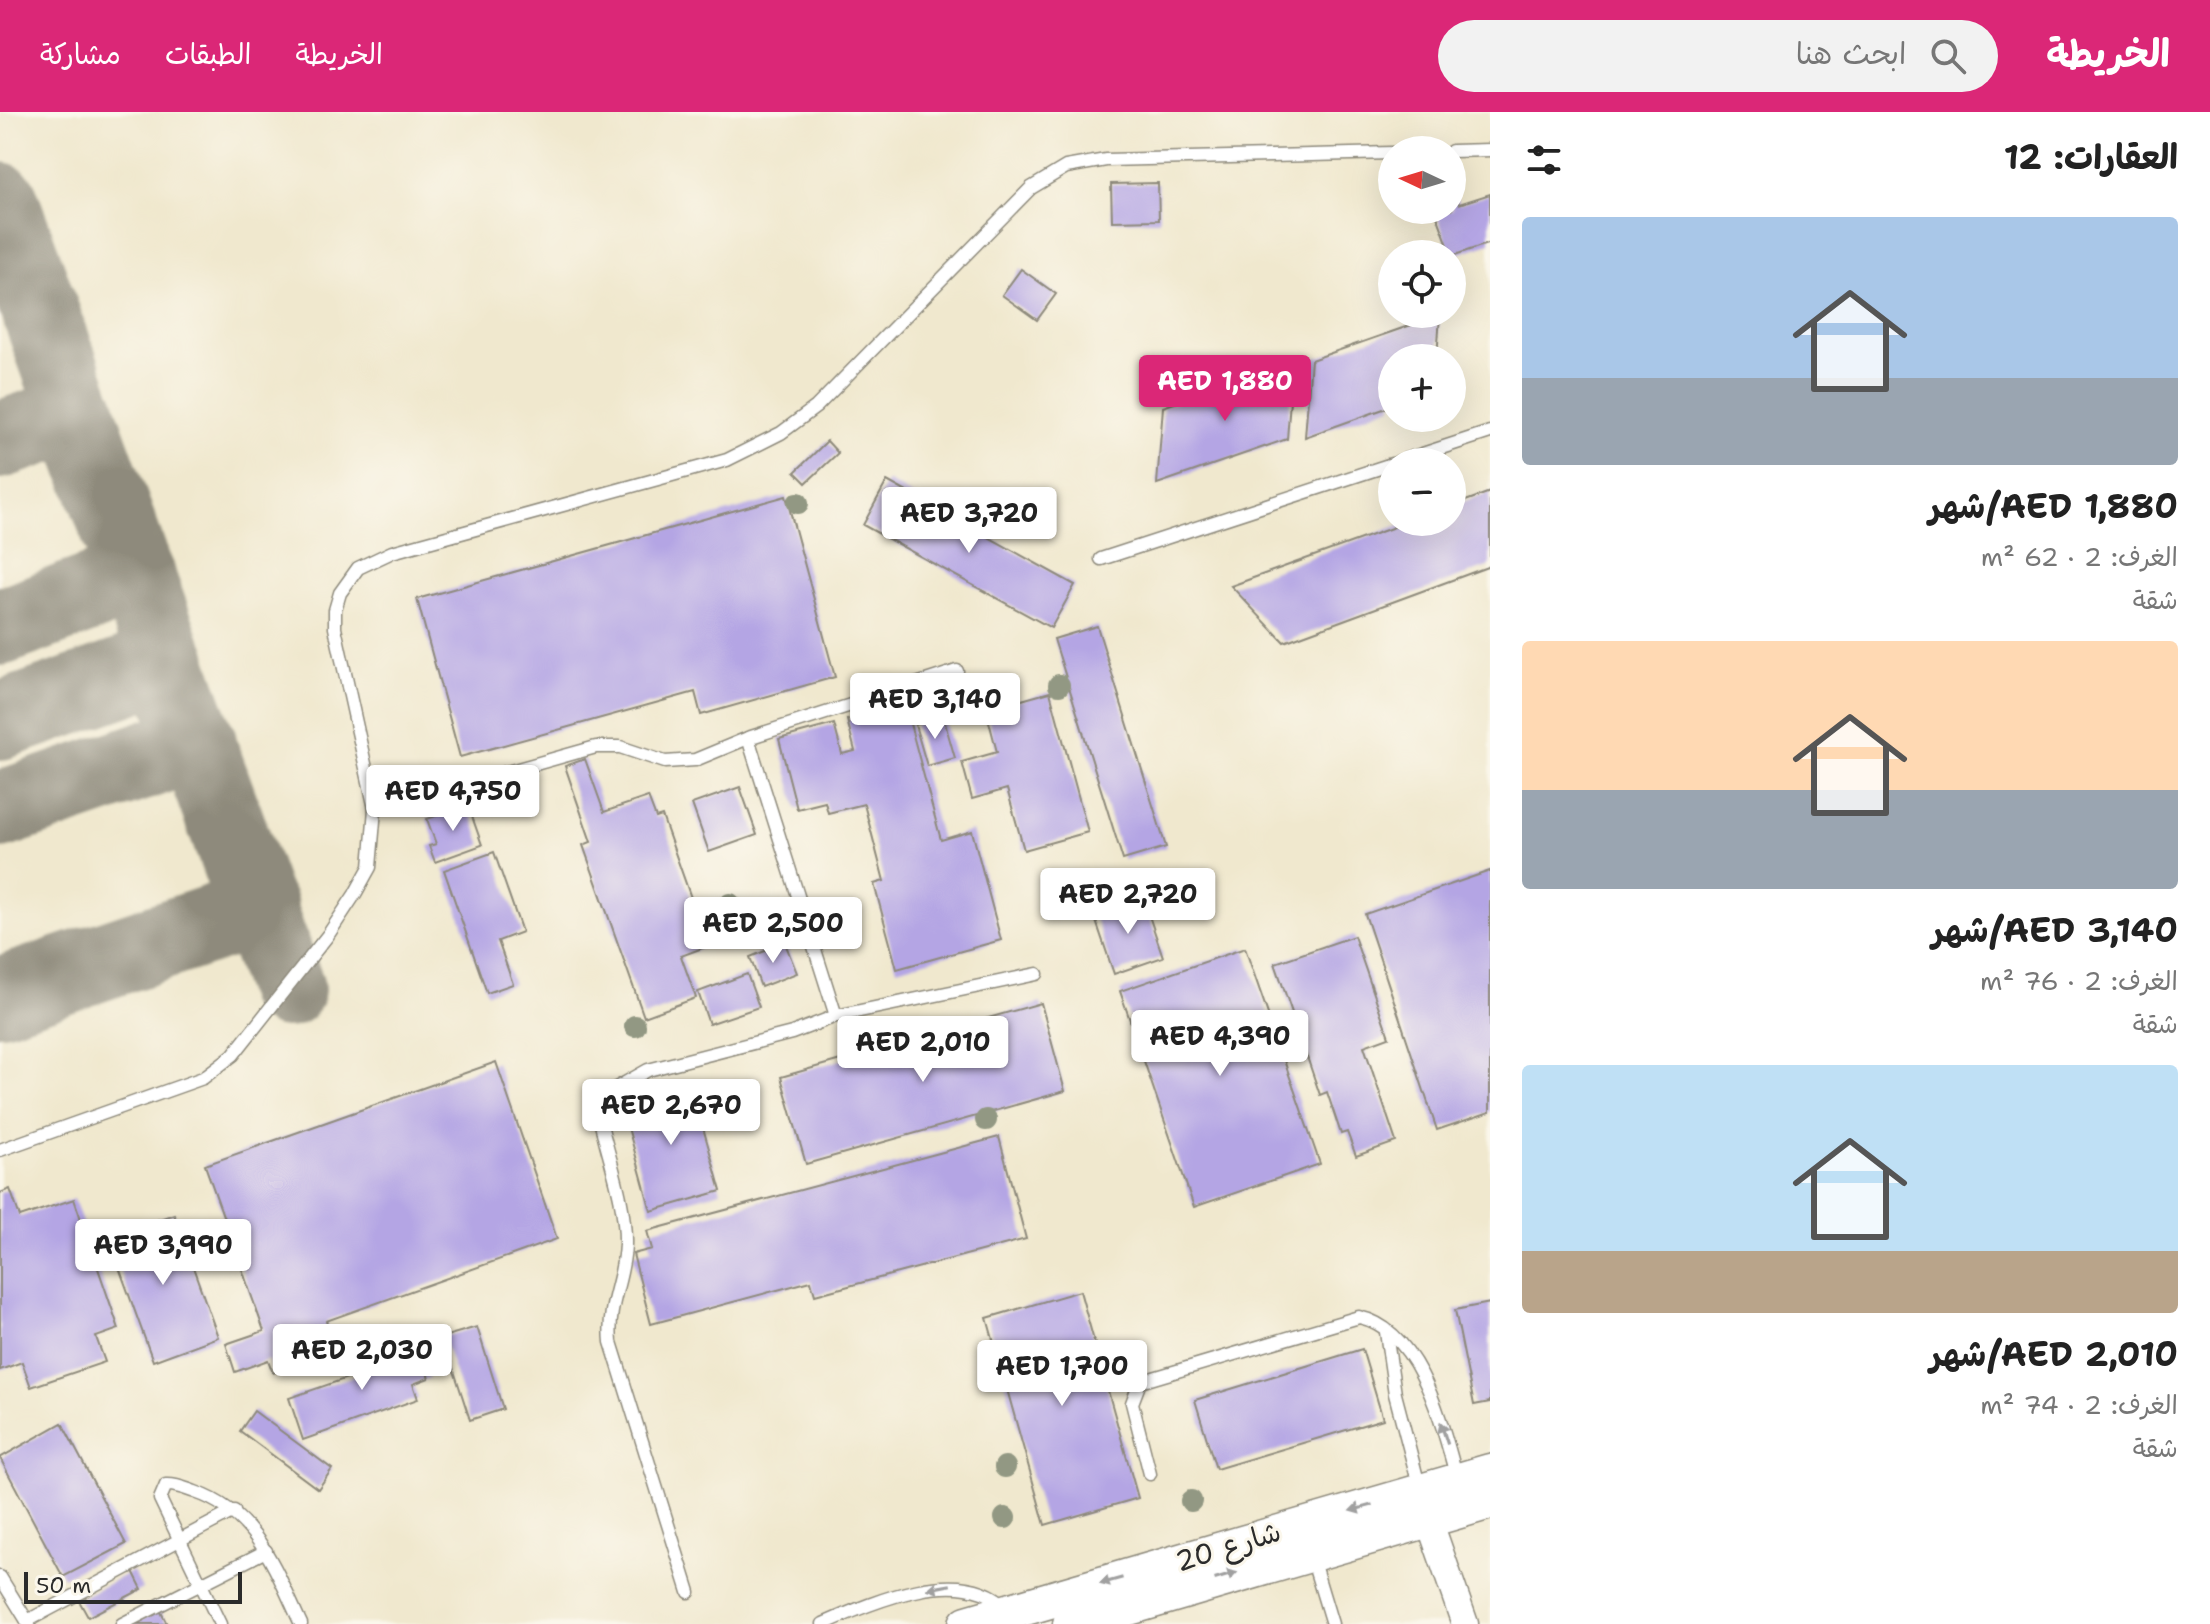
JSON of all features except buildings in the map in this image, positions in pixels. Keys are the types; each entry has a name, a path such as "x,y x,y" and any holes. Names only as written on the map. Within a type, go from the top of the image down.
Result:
{"main road":[{"name":"شارع 20","path":"967,1624 1009,1610 1306,1538 1476,1490"},
{"name":"شارع 20","path":"1071,1624 1306,1538"}],"street":[{"path":"1424,1505 1465,1624"}],"lane":[{"path":"1466,151 1490,150"},
{"path":"0,1150 203,1078 233,1055 328,935 355,894 370,867 375,809 335,628 340,593 358,568 371,560 700,469 781,433 816,407 1031,188 1066,167 1096,161 1378,153"},
{"path":"1441,448 1490,432"},
{"path":"1101,559 1378,469"},
{"path":"375,809 596,747 620,747 648,758 680,762 957,671"},
{"path":"748,738 836,1016"},
{"path":"689,1592 611,1342 610,1312 622,1268 625,1240 600,1108 609,1092 648,1070 792,1033 836,1016 1037,974"},
{"path":"1150,1474 1132,1403 1135,1389 1148,1378 1350,1318 1369,1319 1386,1332 1425,1375 1476,1490"},
{"path":"1386,1332 1395,1394 1424,1505"},
{"path":"220,1624 160,1499 166,1485 218,1500 234,1511 266,1551 301,1624"},
{"path":"0,1577 28,1623 234,1511"},
{"path":"1306,1538 1332,1624"},
{"path":"122,1624 266,1551"},
{"path":"823,1624 878,1602 950,1584 995,1596 1009,1610"}],"taxiway":[{"path":"0,201 286,989"},
{"path":"0,440 78,413"},
{"path":"0,627 137,576"},
{"path":"0,721 169,661"},
{"path":"0,810 198,742"},
{"path":"0,996 259,908"}]}
